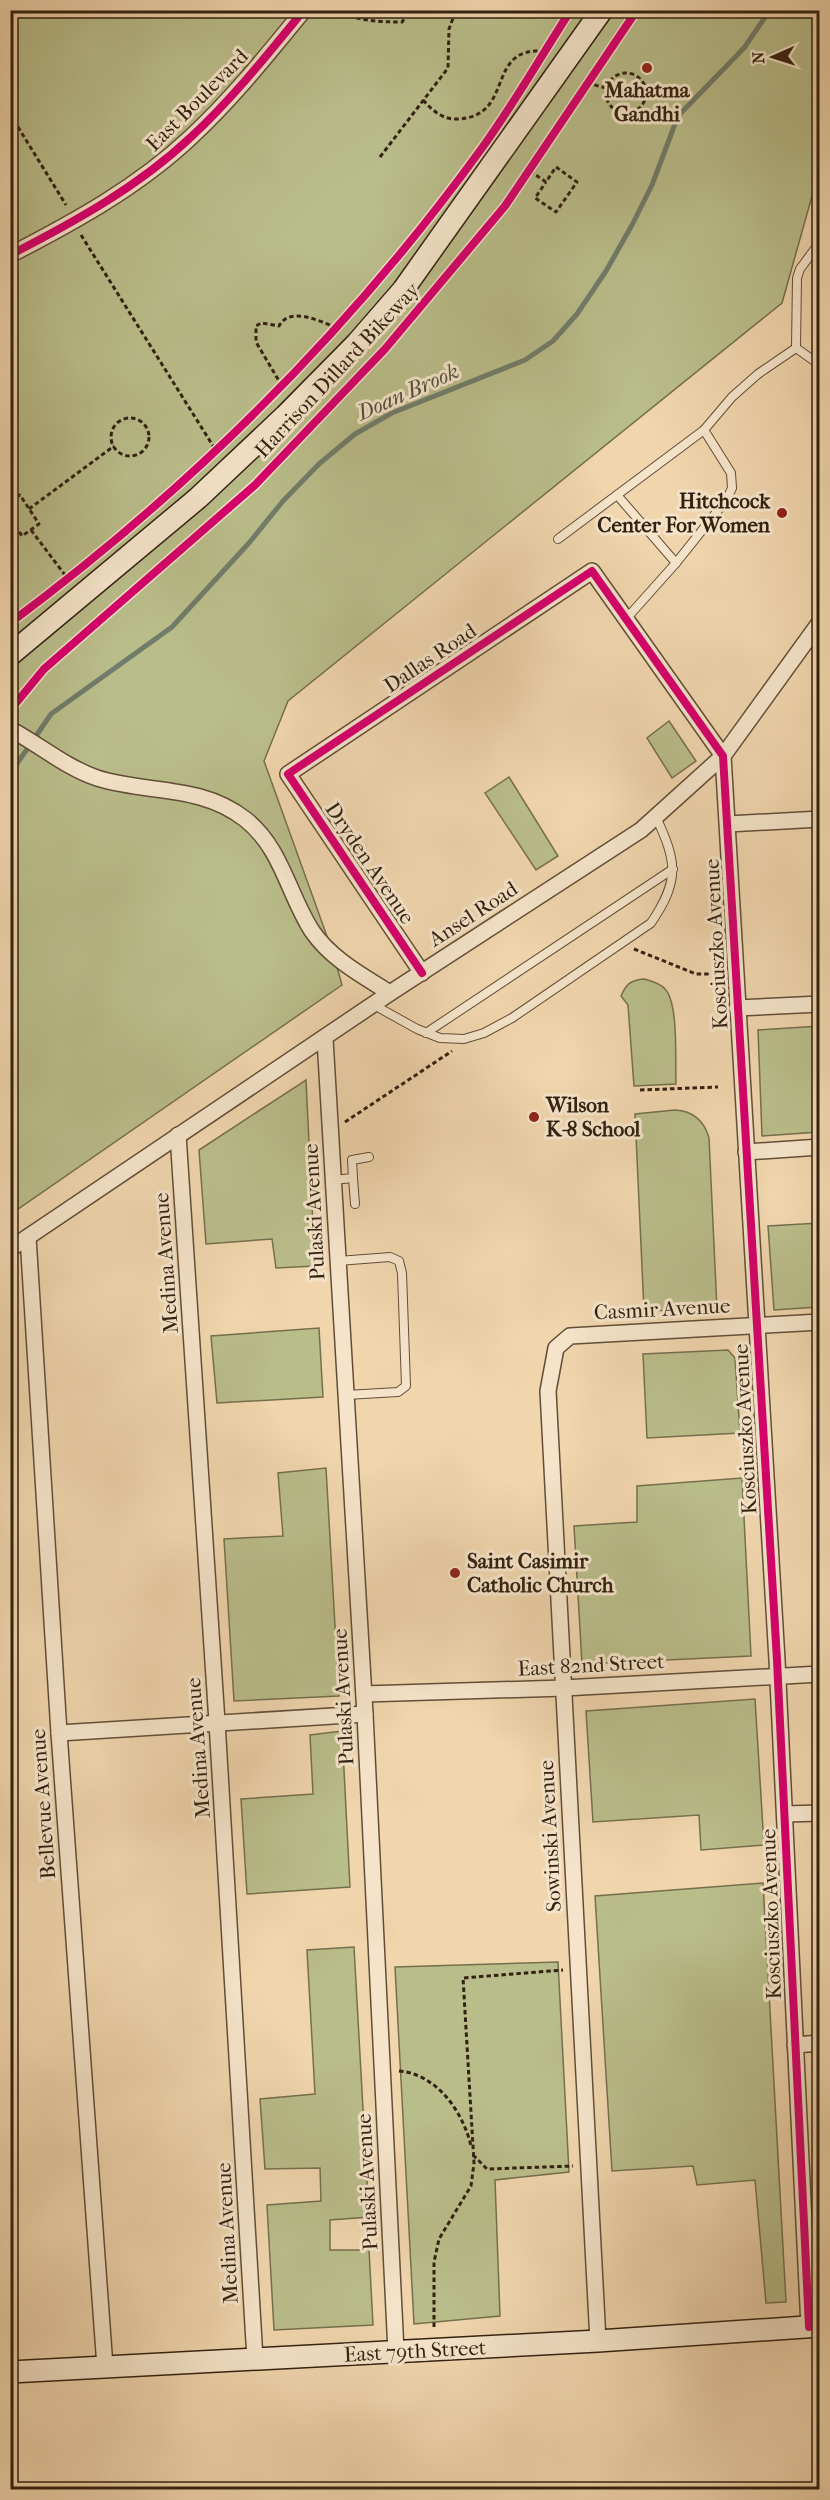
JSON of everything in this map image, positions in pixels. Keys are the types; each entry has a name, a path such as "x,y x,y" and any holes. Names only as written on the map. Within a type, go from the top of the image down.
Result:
{"main road":[{"path":"10,655 198,498 285,416 357,343 403,290 602,10"},
{"name":"East 79th Street","path":"10,2372 598,2342 814,2326"}],"street":[{"name":"East Boulevard","path":"10,255 69,225 139,180 190,138 248,78 304,10"},
{"name":"Dallas Road","path":"288,774 592,571 626,619"},
{"path":"626,619 723,756"},
{"name":"Ansel Road","path":"10,1249 390,993 641,830 723,756 819,622"},
{"path":"15,731 55,759 98,778 191,794 218,804 242,817 259,830 271,847 303,915 320,941 351,968 390,993"},
{"name":"Kosciuszko Avenue","path":"723,756 778,1677 795,2045 814,2326"},
{"name":"Dryden Avenue","path":"288,774 422,973"},
{"path":"728,824 819,819"},
{"path":"737,1008 819,1004"},
{"name":"Pulaski Avenue","path":"324,1039 364,1694 396,2352"},
{"name":"Medina Avenue","path":"178,1135 218,1722 255,2359"},
{"path":"746,1152 819,1147"},
{"name":"Bellevue Avenue","path":"28,1237 59,1733 105,2367"},
{"name":"Casmir Avenue","path":"570,1336 819,1322"},
{"name":"Sowinski Avenue","path":"570,1336 556,1348 548,1391 598,2342"},
{"name":"East 82nd Street","path":"364,1694 564,1688 819,1674"},
{"path":"59,1733 365,1714"},
{"path":"785,1815 819,1813"},
{"path":"795,2045 819,2043"}],"lane":[{"path":"796,348 797,278 800,269 819,242"},
{"path":"796,348 819,366"},
{"path":"558,539 704,430 732,398 758,374 796,348"},
{"path":"626,619 676,563 727,499 732,488 731,473 704,430"},
{"path":"617,495 676,563"},
{"path":"374,1005 440,1038 464,1039 484,1033 512,1018 651,923 665,902 671,885 673,869 670,848 656,817"},
{"path":"426,1033 673,869"},
{"path":"355,1204 352,1160 369,1157"},
{"path":"333,1180 353,1178"},
{"path":"338,1261 390,1257 399,1261 402,1273 406,1386 398,1392 346,1395"}],"path":[{"path":"335,10 356,19 374,22 402,22 411,10"},
{"path":"380,157 448,68 449,29 456,10"},
{"path":"513,99 570,10"},
{"path":"423,100 436,113 445,117 452,119 478,116 487,109 506,69 514,59 527,52 544,51"},
{"path":"620,74 634,75 644,85 645,98 638,109 632,112 620,112 615,110 607,100 606,88 614,77 620,74"},
{"path":"582,92 590,80 606,88"},
{"path":"10,114 66,205"},
{"path":"524,180 536,163"},
{"path":"556,167 576,182 556,212 535,198 546,182 556,167"},
{"path":"530,171 546,182"},
{"path":"150,510 282,386 432,213"},
{"path":"80,234 216,450"},
{"path":"282,386 256,342 256,326 261,323 279,326 287,318 296,316 312,318 335,327"},
{"path":"125,418 137,419 147,426 149,433 147,445 138,454 125,455 114,446 112,431 119,421 125,418"},
{"path":"29,509 114,446"},
{"path":"10,501 20,495 39,524 22,536 10,519"},
{"path":"10,623 69,579 31,530"},
{"path":"634,949 696,974 711,974"},
{"path":"344,1124 459,1047"},
{"path":"640,1090 718,1087"},
{"path":"434,2327 434,2262 439,2239 471,2186 473,2155 462,1978 563,1970"},
{"path":"395,2071 406,2072 428,2080 442,2093 460,2115 473,2155 487,2169 573,2166"}],"green space":[{"path":"10,11 820,11 819,188 812,196 782,303 288,701 264,761 333,953 342,985 18,1209 10,1204"},
{"path":"669,721 696,761 672,778 647,738"},
{"path":"509,777 558,856 536,870 485,793"},
{"path":"644,979 661,985 669,996 674,1020 676,1084 634,1086 628,1005 621,996 630,983"},
{"path":"819,1026 819,1132 762,1136 758,1030"},
{"path":"306,1080 315,1266 276,1268 272,1239 206,1244 199,1150"},
{"path":"675,1110 687,1112 701,1121 709,1138 717,1309 644,1311 635,1114"},
{"path":"819,1223 819,1307 774,1310 768,1226"},
{"path":"319,1328 323,1397 217,1403 211,1336"},
{"path":"728,1350 735,1358 740,1433 647,1438 643,1354"},
{"path":"326,1468 339,1696 234,1701 224,1539 283,1536 278,1473"},
{"path":"742,1478 751,1656 582,1664 574,1526 637,1522 637,1486"},
{"path":"755,1699 764,1845 701,1850 699,1815 593,1822 586,1711"},
{"path":"342,1731 350,1887 247,1894 241,1799 313,1794 310,1735"},
{"path":"763,1883 786,2302 766,2303 755,2180 697,2185 693,2166 612,2171 595,1896"},
{"path":"354,1947 369,2217 330,2220 330,2250 369,2250 373,2325 274,2330 267,2205 321,2201 320,2168 265,2169 260,2099 315,2094 307,1950"},
{"path":"558,1962 569,2172 495,2180 500,2316 414,2324 395,1967"}],"waterway":[{"name":"Doan Brook","path":"10,774 51,714 172,627 249,543 283,501 319,464 355,434 392,413 525,360 553,341 577,314 606,271 632,225 652,185 678,116 744,48 770,10"}],"cycle path":[{"path":"10,255 105,202 171,155 235,92 304,10"},
{"path":"10,623 77,572 204,462 323,343 378,280 482,148 571,10"},
{"name":"Harrison Dillard Bikeway","path":"10,706 16,703 44,669 255,485 385,349 505,206 637,10"},
{"path":"422,973 288,774 592,571 723,756 777,1660 809,2327"}],"place":[{"name":"Mahatma Gandhi","path":"647,68"},
{"name":"Hitchcock Center For Women","path":"782,513"},
{"name":"Wilson K-8 School","path":"534,1117"},
{"name":"Saint Casimir Catholic Church","path":"455,1573"}]}
